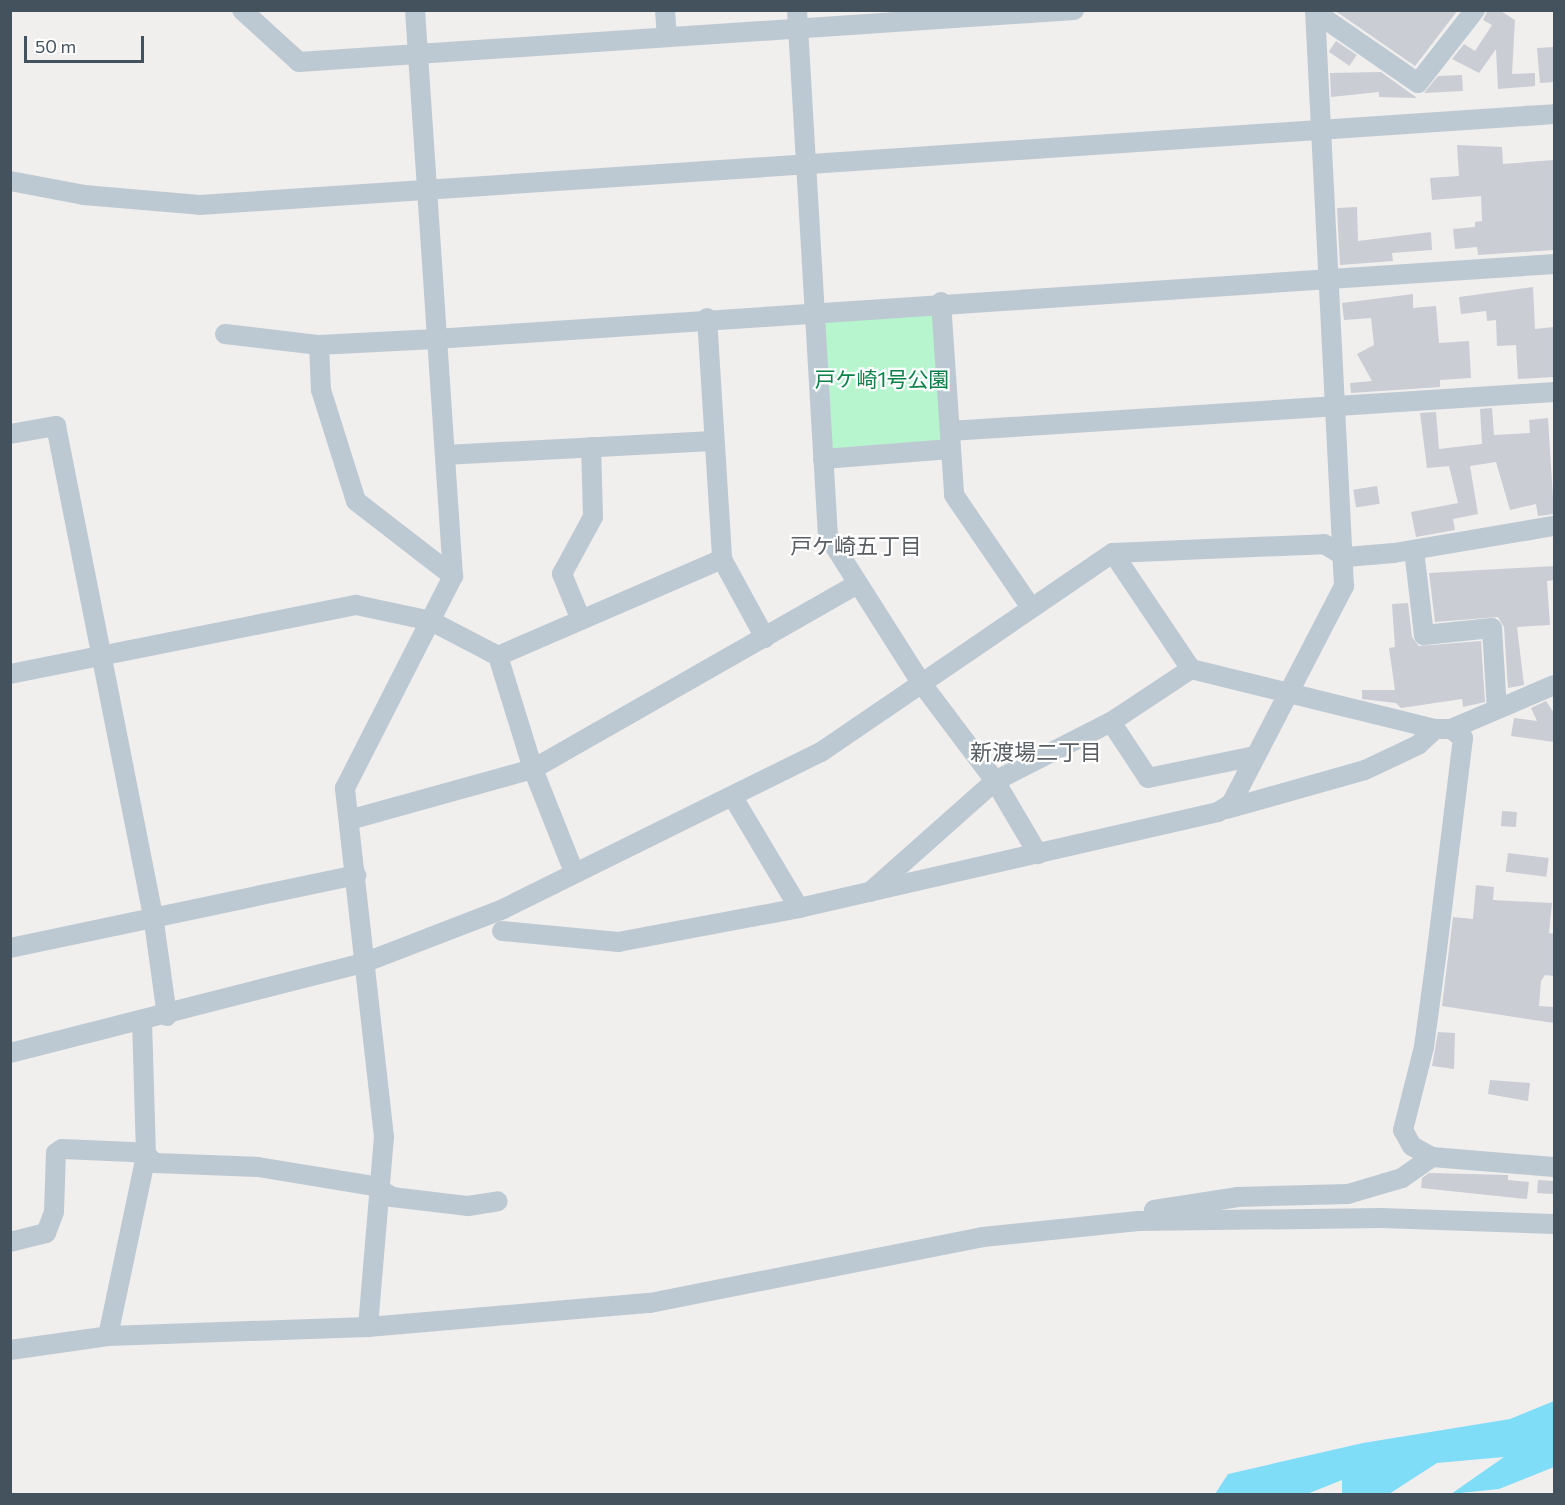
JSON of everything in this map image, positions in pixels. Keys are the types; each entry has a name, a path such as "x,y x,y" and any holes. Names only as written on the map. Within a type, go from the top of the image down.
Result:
{"street":[{"path":"242,10 299,63 667,36 798,19 1074,10"},
{"path":"368,1326 384,1137 345,788 453,576 414,10"},
{"path":"665,10 667,36"},
{"path":"1315,11 1418,83 1475,10"},
{"path":"1227,809 1344,586 1346,556 1319,129 1315,11"},
{"path":"798,19 828,536 922,684 995,781 1038,854"},
{"path":"10,181 84,195 200,205 1554,114"},
{"path":"225,334 319,345 435,339 814,310 1554,264"},
{"path":"940,302 954,495 1030,606"},
{"path":"707,318 712,441 722,559 765,638"},
{"path":"319,345 321,390 356,501 453,576"},
{"path":"823,459 950,440 1338,406 1554,392"},
{"path":"10,434 56,426 104,655 153,915 167,1016"},
{"path":"445,455 712,441"},
{"path":"581,620 562,574 593,517 591,447"},
{"path":"10,1053 167,1016 366,962 503,909 574,872 734,799 821,752 922,684 1030,606 1113,553 1324,544 1346,556 1414,550 1554,526"},
{"path":"1414,550 1424,635 1492,628 1497,709"},
{"path":"1113,553 1191,669 1443,729 1462,738 1424,1047 1403,1119 1406,1139 1432,1157 1554,1167"},
{"path":"498,656 722,559"},
{"path":"349,820 533,769 857,585"},
{"path":"10,674 356,605 431,621 498,656 533,769 574,872"},
{"path":"869,893 995,781 1111,722 1191,669"},
{"path":"502,931 618,942 799,908 1038,854 1227,809 1365,770 1418,745 1443,729 1554,685"},
{"path":"1111,722 1148,778 1255,756"},
{"path":"734,799 799,908"},
{"path":"10,948 153,915 356,874"},
{"path":"108,1336 146,1155 142,1021"},
{"path":"10,1242 46,1233 54,1212 56,1153 62,1149 146,1155 155,1163 258,1167 381,1190 392,1197 468,1206 498,1201"},
{"path":"1138,1221 1148,1211 1238,1197 1348,1194 1402,1178 1432,1157"},
{"path":"10,1350 108,1336 368,1326 650,1303 983,1237 1138,1221 1381,1218 1554,1224"}],"green space":[{"name":"戸ケ崎1号公園","path":"934,310 943,441 831,448 822,318"}],"water":[{"path":"1554,1401 1554,1467 1499,1489 1451,1494 1504,1457 1437,1463 1389,1494 1342,1494 1342,1480 1307,1494 1215,1494 1228,1474 1363,1443 1510,1419"}],"building":[{"path":"1334,10 1458,10 1415,66"},
{"path":"1499,10 1515,20 1512,74 1535,73 1535,86 1498,89 1496,49 1479,73 1452,59 1464,44 1475,51 1492,25 1483,20 1487,12"},
{"path":"1336,41 1357,55 1349,66 1329,52"},
{"path":"1554,47 1554,82 1540,83 1537,48"},
{"path":"1381,72 1417,98 1379,97 1379,92 1331,97 1330,73"},
{"path":"1462,75 1463,91 1424,93 1438,76"},
{"path":"1457,145 1502,147 1503,164 1554,160 1554,250 1478,255 1477,247 1455,249 1453,229 1475,227 1475,222 1482,221 1481,196 1432,200 1430,178 1459,176"},
{"path":"1357,207 1358,241 1431,232 1432,250 1392,253 1393,261 1340,265 1337,208"},
{"path":"1533,287 1535,329 1554,327 1554,377 1518,379 1516,345 1497,346 1496,320 1487,321 1486,311 1461,314 1459,297"},
{"path":"1413,294 1413,308 1436,306 1439,343 1469,341 1471,378 1440,380 1440,387 1351,393 1350,383 1372,381 1357,354 1374,345 1371,318 1344,320 1342,303"},
{"path":"1492,408 1494,435 1530,433 1529,420 1548,418 1554,514 1538,516 1536,504 1510,510 1496,462 1470,466 1478,514 1453,519 1455,530 1416,537 1411,512 1458,503 1449,466 1427,468 1420,413 1436,412 1439,449 1482,444 1480,409"},
{"path":"1377,486 1380,504 1356,508 1353,490"},
{"path":"1554,566 1554,580 1547,581 1550,625 1517,627 1524,685 1508,688 1504,627 1498,617 1435,622 1429,573"},
{"path":"1408,603 1412,637 1419,646 1481,641 1485,702 1463,707 1462,699 1401,708 1396,703 1362,699 1362,690 1395,690 1389,648 1395,647 1392,604"},
{"path":"1546,701 1554,713 1554,742 1511,736 1514,718 1537,721 1531,708"},
{"path":"1502,811 1517,812 1516,827 1501,826"},
{"path":"1508,853 1549,858 1546,877 1506,872"},
{"path":"1476,885 1494,887 1493,900 1552,903 1549,933 1554,934 1554,976 1545,975 1541,981 1539,1006 1554,1007 1554,1023 1442,1006 1453,917 1473,919"},
{"path":"1438,1032 1455,1033 1454,1069 1432,1066"},
{"path":"1490,1080 1530,1083 1528,1101 1488,1094"},
{"path":"1429,1173 1508,1175 1508,1180 1529,1182 1527,1199 1421,1188 1422,1178"},
{"path":"1538,1180 1554,1181 1553,1194 1537,1193"}],"district":[{"name":"戸ケ崎五丁目","path":"856,546"},
{"name":"新渡場二丁目","path":"1036,752"}]}
